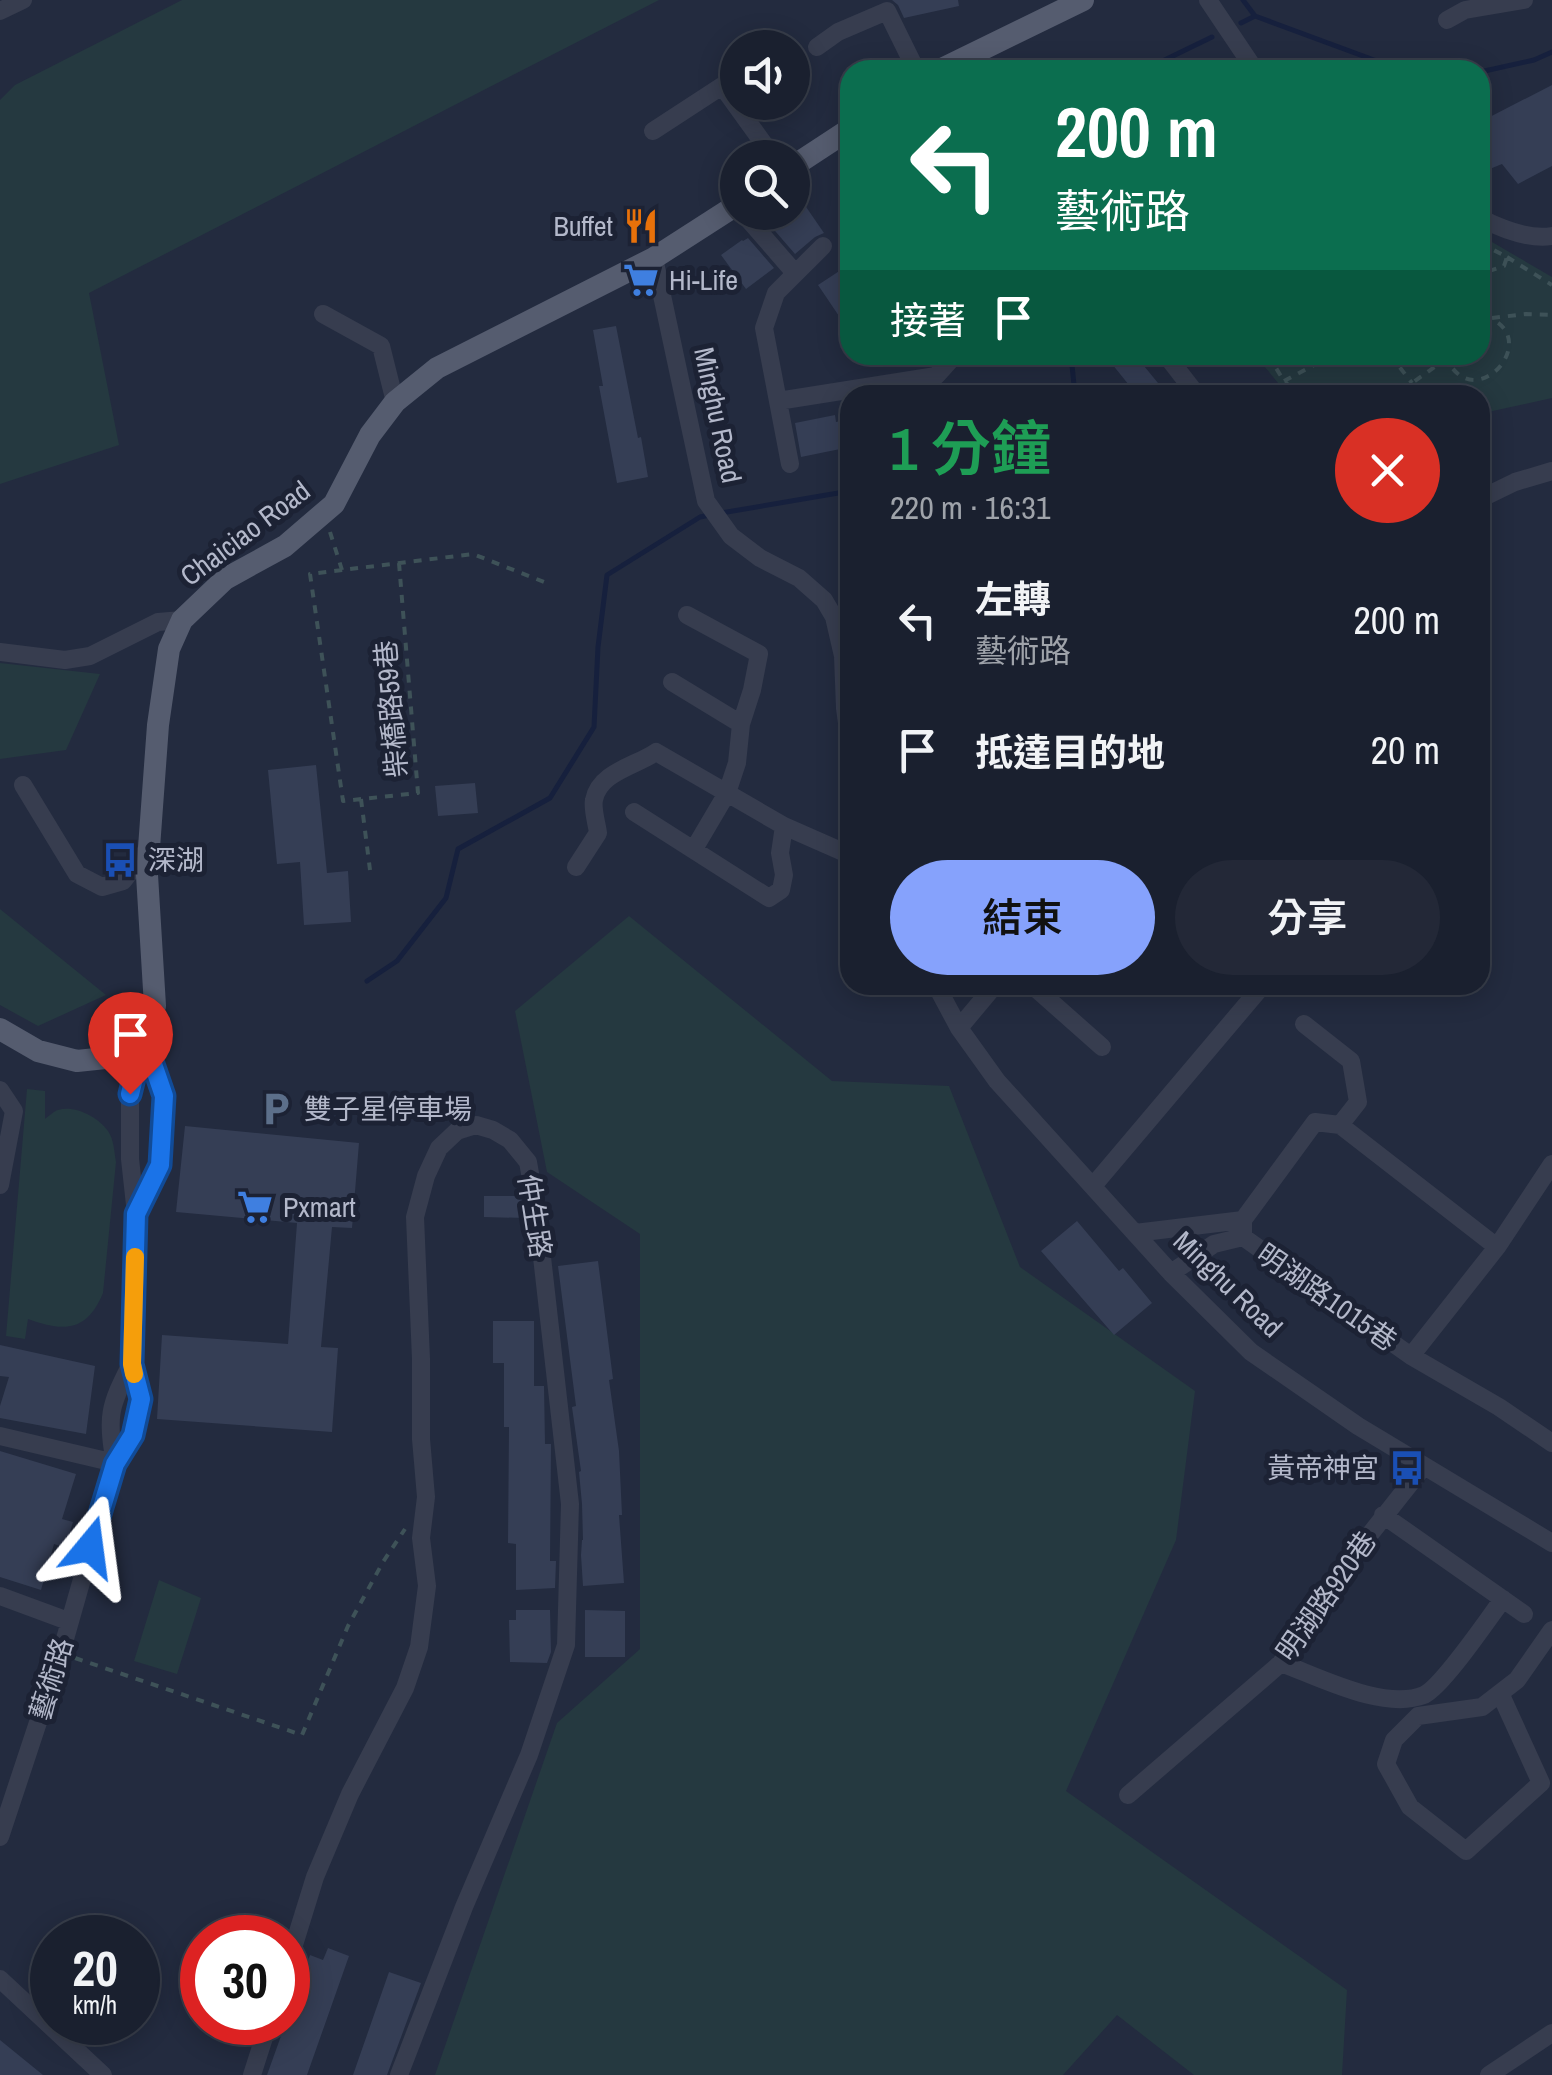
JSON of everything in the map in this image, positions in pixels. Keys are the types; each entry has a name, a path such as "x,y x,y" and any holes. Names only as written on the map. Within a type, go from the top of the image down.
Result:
{"main road":[{"path":"960,60 1082,0"},
{"path":"810,156 840,136"},
{"path":"654,258 720,218"},
{"name":"Chaiciao Road","path":"144,1038 155,1006 147,875 158,725 169,648 182,620 225,578 285,546 334,504 370,435 395,402 437,368 654,258"},
{"path":"0,1029 38,1051 77,1061 115,1058 144,1038"}],"street":[{"path":"0,12 23,0"},
{"path":"1208,0 1248,60"},
{"path":"1448,20 1465,10 1524,0"},
{"path":"816,47 838,32 887,11 911,60"},
{"path":"653,131 722,86 761,140"},
{"path":"1490,223 1541,238 1552,236"},
{"path":"758,230 795,273"},
{"path":"790,464 764,328 776,293 824,246"},
{"name":"Minghu Road","path":"654,258 706,501 731,536 760,558 798,578 824,600 834,617 840,646"},
{"path":"323,314 381,346 395,402"},
{"path":"879,385 936,376 946,365"},
{"path":"1174,365 1189,385"},
{"path":"778,401 840,391"},
{"path":"1490,494 1552,471"},
{"path":"687,614 759,654 728,793 694,849"},
{"path":"0,652 66,660 90,656 158,622 182,620"},
{"path":"672,682 741,724"},
{"path":"576,866 598,833 594,799 610,774 656,752 784,826 840,851"},
{"path":"23,785 77,874 102,887 124,880 149,848"},
{"path":"634,812 770,898 780,890 784,875 780,853 784,826"},
{"name":"Minghu Road","path":"941,995 959,1028 997,1081 1171,1273 1251,1352 1358,1426 1552,1543"},
{"path":"959,1028 987,995"},
{"path":"1043,995 1102,1046"},
{"path":"1093,1186 1255,995"},
{"path":"1304,1024 1351,1061 1358,1102 1340,1125 1498,1247"},
{"name":"藝術路","path":"136,1214 160,1165 164,1096 144,1038"},
{"name":"藝術路","path":"0,1837 61,1653 115,1464 133,1435 141,1399 132,1364 136,1214 130,1159 130,1094 144,1038"},
{"path":"0,1090 14,1111 0,1185"},
{"name":"明湖路1015巷","path":"1171,1273 1243,1229 1315,1122 1340,1125"},
{"name":"仲生路","path":"303,1915 350,1794 405,1688 419,1647 426,1586 421,1538 426,1497 416,1217 426,1176 439,1148 458,1131 476,1125 510,1140 528,1162 537,1213 570,1504 566,1645 528,1755 399,2075"},
{"name":"明湖路1015巷","path":"1411,1356 1498,1247 1552,1164"},
{"path":"1135,1234 1243,1229"},
{"name":"明湖路1015巷","path":"1243,1229 1411,1356 1499,1407 1552,1444"},
{"name":"藝術路","path":"115,1464 108,1431 114,1396 132,1364"},
{"path":"0,1436 115,1464"},
{"name":"明湖路920巷","path":"1128,1795 1281,1663 1339,1574 1424,1466"},
{"path":"1383,1515 1524,1614"},
{"path":"0,1596 68,1621"},
{"path":"1281,1663 1372,1697 1400,1700 1426,1694 1450,1670 1504,1599"},
{"path":"1500,1693 1541,1783 1466,1851 1410,1807 1386,1764 1394,1740 1418,1716 1482,1707 1500,1693 1517,1680 1552,1630"},
{"path":"0,1979 103,2075"},
{"path":"1489,2075 1552,2033"},
{"path":"252,2075 262,2045"}],"path":[{"path":"1490,248 1552,284"},
{"path":"1490,271 1504,266 1507,257"},
{"path":"1492,318 1552,314"},
{"path":"1452,365 1469,378 1479,379 1498,371 1508,354 1509,343 1506,333 1492,318"},
{"path":"1274,365 1288,385"},
{"path":"1284,381 1314,365"},
{"path":"1398,365 1412,383 1436,365"},
{"path":"324,513 342,570"},
{"name":"柴橋路59巷","path":"399,563 418,793 343,801 310,574 399,563 473,554 544,582"},
{"name":"柴橋路59巷","path":"361,799 370,870"},
{"path":"61,1653 302,1735 348,1626 404,1529"}],"shaded area":[{"path":"182,0 659,0 89,293 119,445 0,484 0,100 15,85"},
{"path":"1490,241 1552,277 1552,398 1490,412 1490,385 1280,385 1263,365 1490,365"},
{"path":"0,663 100,674 66,750 0,759"},
{"path":"0,909 106,995 38,1026 0,1005"},
{"path":"629,916 832,1081 949,1086 1020,1267 1195,1391 1176,1540 1066,1791 1347,1990 1342,2075 1194,2075 1117,2015 1063,2075 435,2075 557,1723 640,1649 640,1234 547,1172 515,1011"},
{"path":"27,1089 45,1091 45,1119 65,1109 86,1113 98,1121 110,1134 116,1162 103,1293 97,1306 73,1326 53,1326 28,1319 25,1339 6,1336"},
{"path":"159,1580 201,1598 177,1674 134,1661"}],"building":[{"path":"892,0 958,0 959,6 904,18"},
{"path":"1552,85 1552,166 1518,184 1502,164 1490,169 1490,117"},
{"path":"810,213 824,233 795,254 774,230 810,230"},
{"path":"748,238 774,268 746,289 721,255"},
{"path":"840,271 840,318 818,285"},
{"path":"616,326 648,477 617,483 593,330"},
{"path":"1113,365 1143,365 1158,383 1155,385 1129,385"},
{"path":"835,415 836,422 840,421 840,449 801,457 795,423"},
{"path":"316,765 327,873 348,871 351,922 304,925 300,862 277,864 268,770"},
{"path":"475,783 478,813 438,816 435,786"},
{"path":"185,1126 359,1143 352,1228 332,1227 321,1347 338,1348 332,1432 157,1419 162,1335 288,1344 297,1223 176,1212"},
{"path":"484,1196 521,1196 525,1218 484,1217"},
{"path":"1077,1221 1152,1303 1114,1335 1041,1251"},
{"path":"598,1261 619,1451 624,1583 583,1586 581,1471 572,1407 576,1406 558,1266"},
{"path":"493,1321 534,1321 534,1386 544,1386 545,1444 551,1444 550,1561 556,1561 555,1588 516,1590 516,1544 508,1543 509,1427 504,1427 504,1363 493,1363"},
{"path":"0,1345 95,1366 86,1434 0,1418 9,1377 0,1376"},
{"path":"0,1451 76,1474 62,1519 73,1522 65,1548 54,1544 41,1590 0,1577"},
{"path":"516,1610 550,1610 551,1652 547,1663 510,1662 509,1620 516,1620"},
{"path":"585,1610 625,1611 625,1657 585,1657"},
{"path":"328,1948 349,1956 307,2075 267,2075 278,2045 310,2045 310,1955 323,1960"},
{"path":"389,1972 421,1983 387,2075 353,2075"},
{"path":"0,2040 43,2075 0,2075"}],"waterway":[{"path":"1243,0 1255,16 1374,60"},
{"path":"1241,23 1255,16"},
{"path":"1165,60 1212,37"},
{"path":"1490,70 1552,52"},
{"path":"1072,365 1074,385"},
{"path":"721,513 840,493"},
{"path":"367,981 397,961 446,898 458,849 550,798 594,727 607,575 700,517 710,515"}],"slow traffic":[{"path":"134,1374 135,1257"}],"place":[{"name":"Buffet","path":"641,226"},
{"name":"Hi-Life","path":"641,280"},
{"name":"深湖","path":"120,860"},
{"name":"雙子星停車場","path":"276,1109"},
{"name":"Pxmart","path":"255,1207"},
{"name":"黃帝神宮","path":"1407,1468"}],"route":[{"path":"90,1547 115,1464 133,1435 141,1399 132,1364 136,1214 160,1165 164,1096 144,1038 130,1094"}]}
